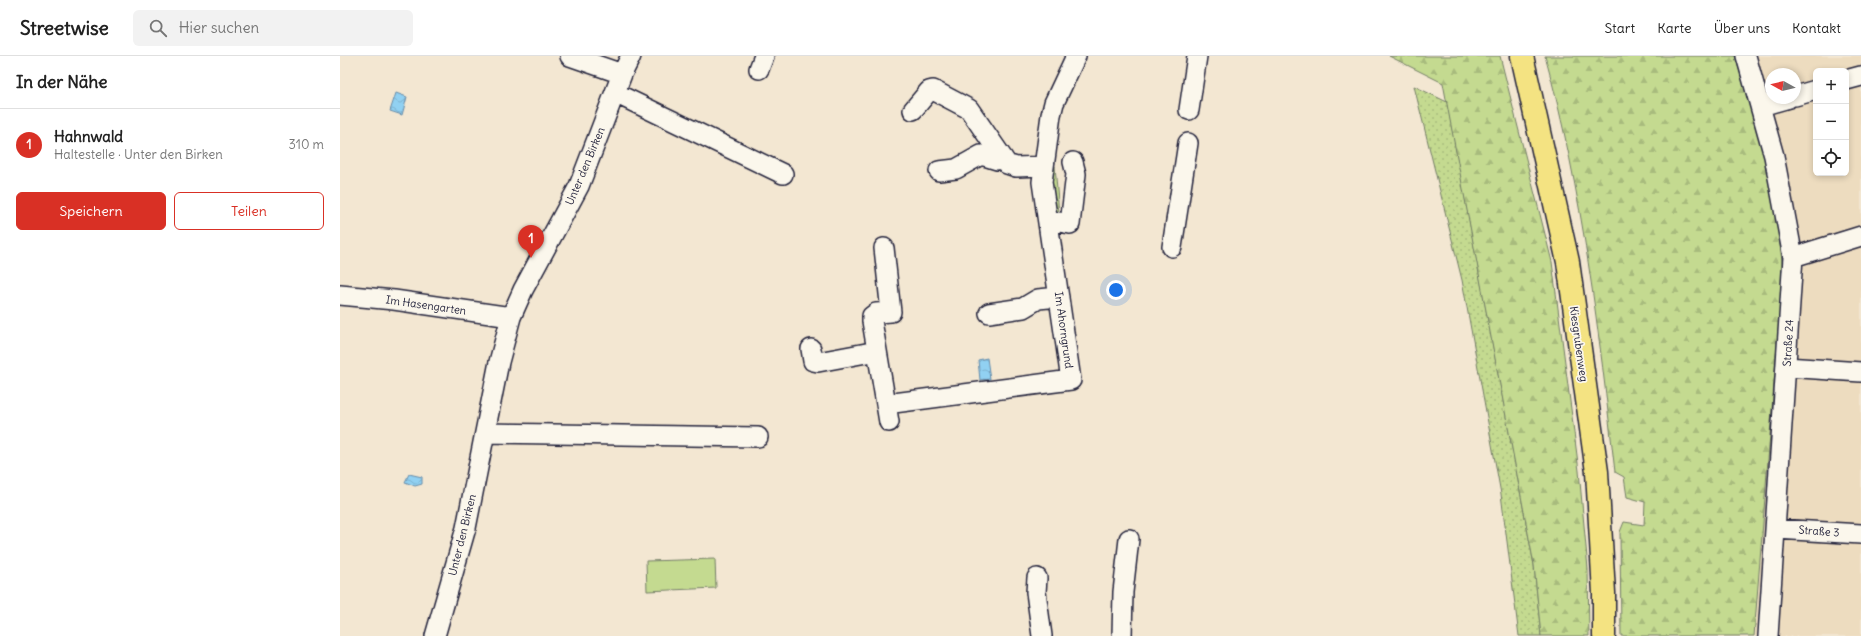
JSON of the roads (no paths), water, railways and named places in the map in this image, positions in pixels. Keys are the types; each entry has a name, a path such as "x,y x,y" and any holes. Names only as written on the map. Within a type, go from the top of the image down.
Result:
{"main road":[{"name":"Kiesgrubenweg","path":"1522,56 1568,262 1597,472 1604,593 1604,636"}],"street":[{"path":"570,56 622,74"},
{"name":"Unter den Birken","path":"435,636 466,528 499,362 511,317 523,290 579,186 622,74 631,56"},
{"name":"Im Ahorngrund","path":"886,404 1071,380 1042,182 1054,103 1076,56"},
{"path":"1189,110 1197,56"},
{"name":"Straße 24","path":"1746,56 1762,106 1785,208 1793,257 1768,636"},
{"path":"1849,79 1861,76"},
{"path":"913,110 929,91 933,90 970,110 1002,158 1011,166 1044,166"},
{"path":"1801,94 1813,91"},
{"path":"615,93 783,174"},
{"path":"1762,106 1769,104"},
{"path":"1172,247 1188,143"},
{"path":"939,171 956,169 981,155 997,160 1002,158"},
{"path":"1048,220 1070,224 1076,174 1073,162"},
{"path":"1793,257 1861,236"},
{"path":"884,248 892,312 876,313 872,316 889,422"},
{"name":"Im Hasengarten","path":"340,295 394,300 511,317"},
{"path":"989,313 1023,308 1038,299 1059,297"},
{"path":"811,350 812,361 818,362 877,352"},
{"path":"1786,367 1861,372"},
{"path":"485,433 758,437"},
{"name":"Straße 3","path":"1776,529 1861,534"},
{"path":"1122,636 1122,592 1129,539"},
{"path":"1037,578 1036,592 1042,636"}],"water":[{"path":"396,93 407,97 402,115 390,111"},
{"path":"987,358 990,379 980,380 978,360"},
{"path":"409,474 422,477 422,484 415,486 405,482"}],"place":[{"name":"Hahnwald","path":"531,258"}]}
